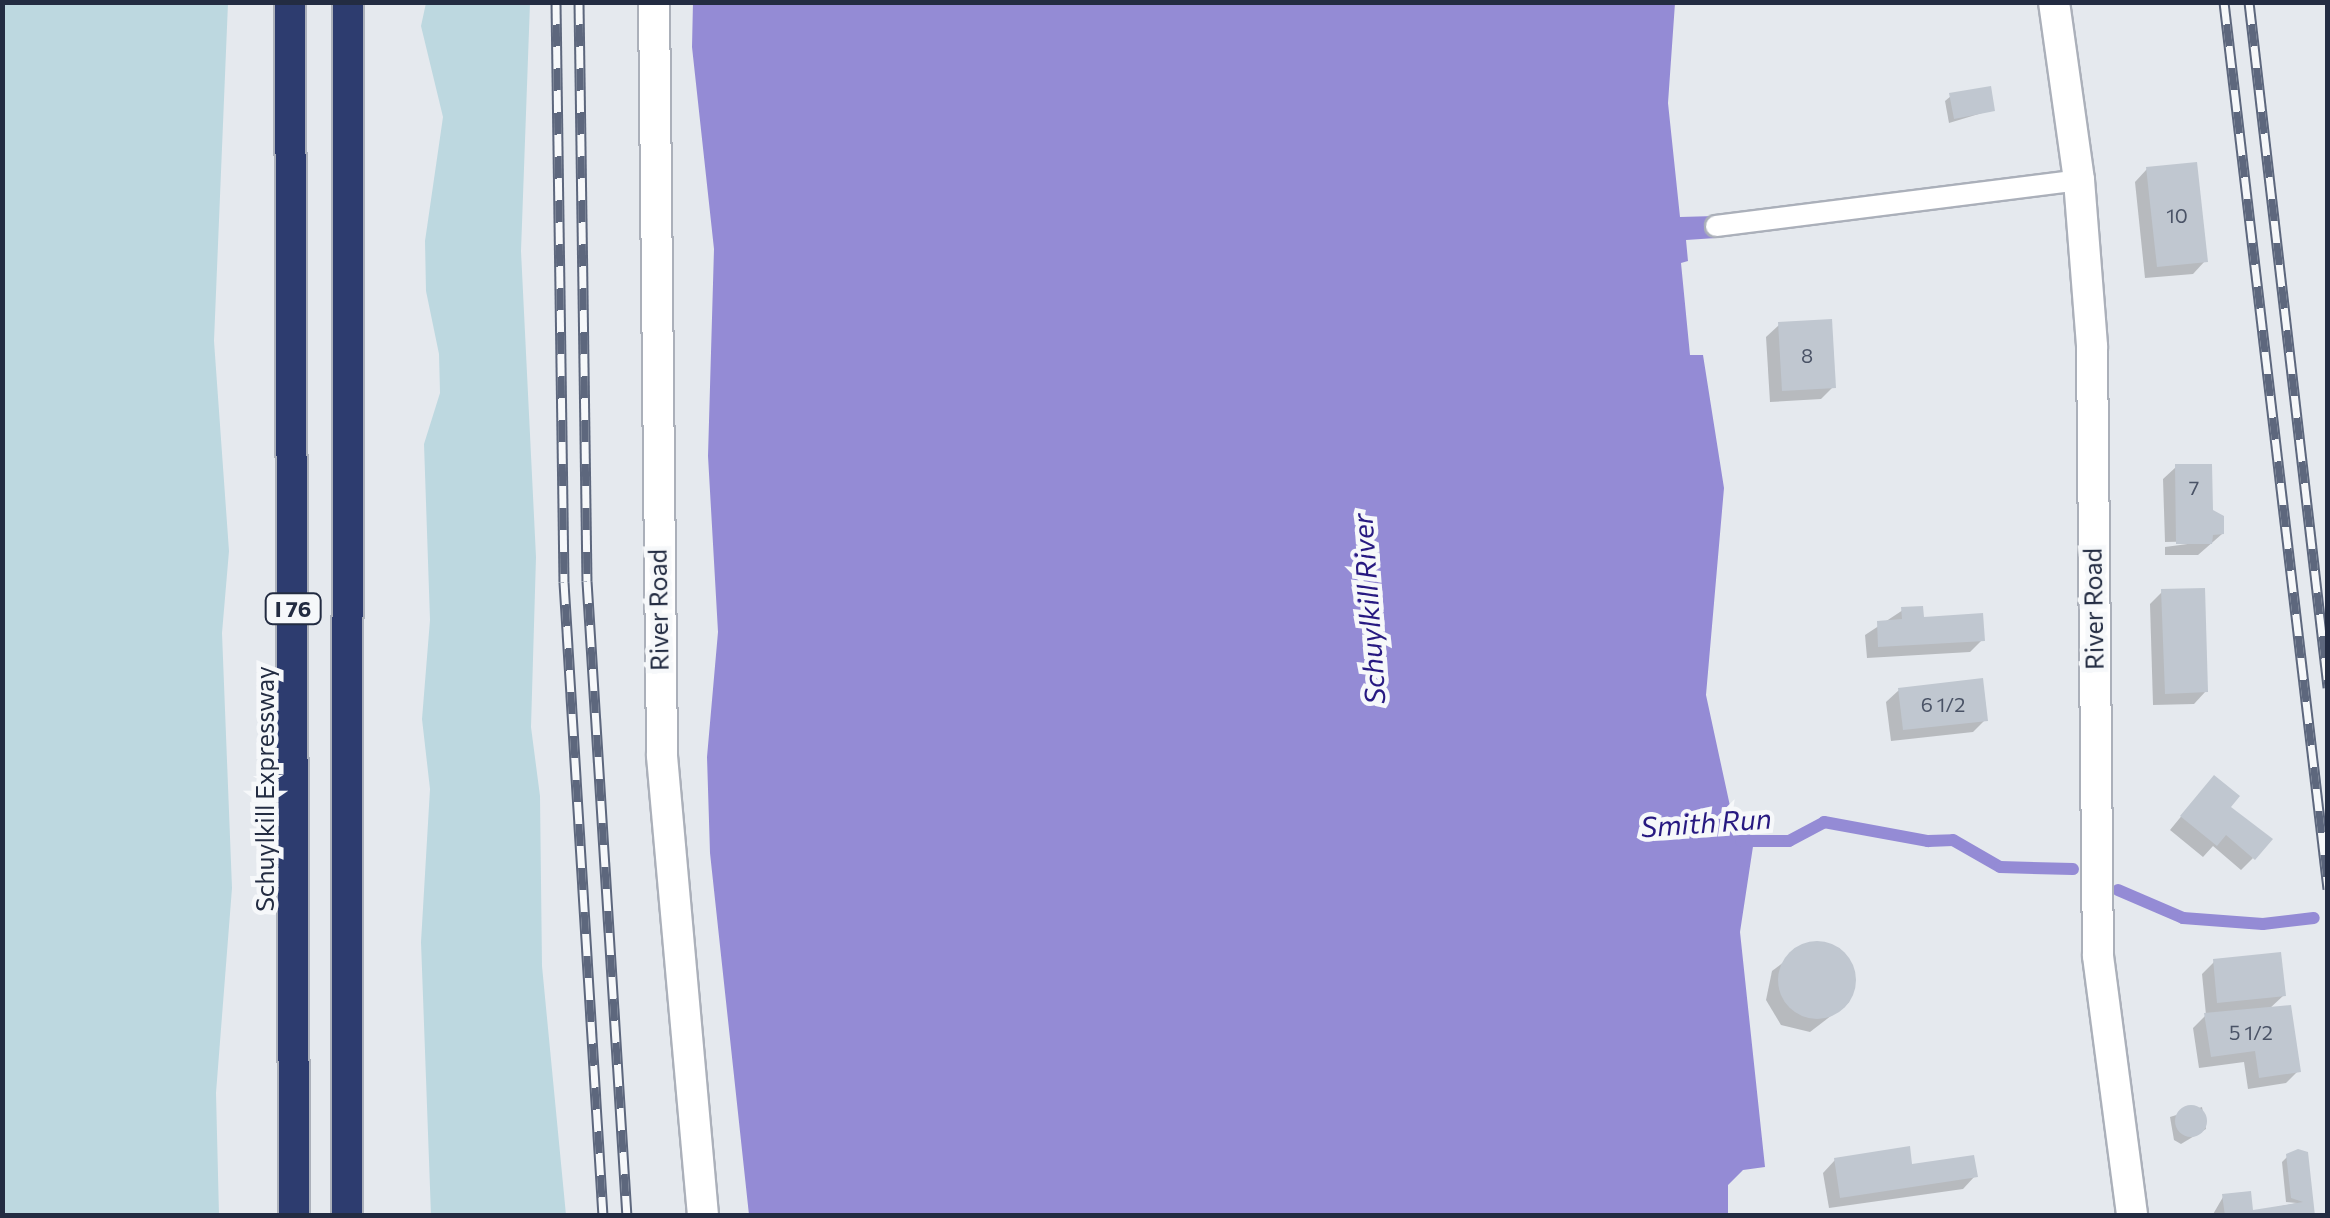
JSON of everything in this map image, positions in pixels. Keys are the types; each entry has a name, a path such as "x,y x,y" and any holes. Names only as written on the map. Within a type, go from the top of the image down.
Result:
{"highway":[{"name":"Schuylkill Expressway","path":"290,2 294,1216"},
{"name":"I 76","path":"347,1216 348,2"}],"street":[{"name":"River Road","path":"654,2 662,756 703,1216"},
{"name":"River Road","path":"2054,2 2079,180 2094,424 2096,924 2132,1216"}],"lane":[{"path":"1716,226 2079,180"}],"shaded area":[{"path":"2,3 228,3 214,341 229,551 222,633 232,888 216,1093 219,1215 3,1215"},
{"path":"426,3 530,3 521,251 536,557 531,727 540,796 542,966 566,1215 431,1215 421,942 430,789 422,719 430,620 424,444 440,393 439,354 426,291 425,241 443,117 421,26"}],"water":[{"name":"Schuylkill River","path":"693,2 1675,3 1668,103 1680,217 1715,216 1716,238 1686,240 1688,261 1681,263 1690,355 1703,355 1724,488 1706,695 1730,806 1754,840 1740,932 1765,1167 1743,1170 1728,1185 1728,1215 749,1215 710,853 707,757 718,632 708,456 714,249 692,47"}],"building":[{"path":"1991,86 1995,111 1954,119 1949,93"},
{"path":"2197,162 2208,262 2157,267 2146,167"},
{"path":"1832,319 1836,388 1782,391 1778,322"},
{"path":"2175,464 2212,464 2213,510 2224,516 2224,534 2213,535 2212,544 2176,544"},
{"path":"2205,588 2208,692 2165,694 2161,589"},
{"path":"1923,606 1924,617 1983,613 1985,641 1878,647 1877,621 1902,619 1901,607"},
{"path":"1983,678 1988,721 1903,730 1898,688"},
{"path":"2214,775 2240,796 2231,807 2273,839 2255,860 2226,835 2217,846 2180,816"},
{"path":"1817,941 1845,952 1856,980 1845,1008 1817,1019 1789,1008 1778,980 1789,952"},
{"path":"2281,952 2286,996 2217,1003 2213,959"},
{"path":"2291,1005 2301,1072 2259,1078 2255,1051 2211,1057 2204,1013"},
{"path":"2191,1105 2203,1109 2207,1121 2203,1133 2191,1137 2179,1133 2175,1121 2179,1109"},
{"path":"1910,1146 1912,1164 1974,1155 1978,1177 1840,1198 1834,1158"},
{"path":"2298,1149 2308,1152 2315,1216 2225,1216 2222,1194 2251,1191 2253,1210 2303,1202 2291,1198 2286,1154"}],"waterway":[{"name":"Smith Run","path":"1741,841 1789,841 1824,822 1928,841 1953,840 2000,867 2073,869"},
{"name":"Smith Run","path":"2118,890 2183,918 2263,924 2314,918"}],"railway":[{"path":"556,2 564,582 603,1216"},
{"path":"579,2 587,581 627,1216"},
{"path":"2224,2 2328,889"},
{"path":"2249,2 2328,687"}]}
